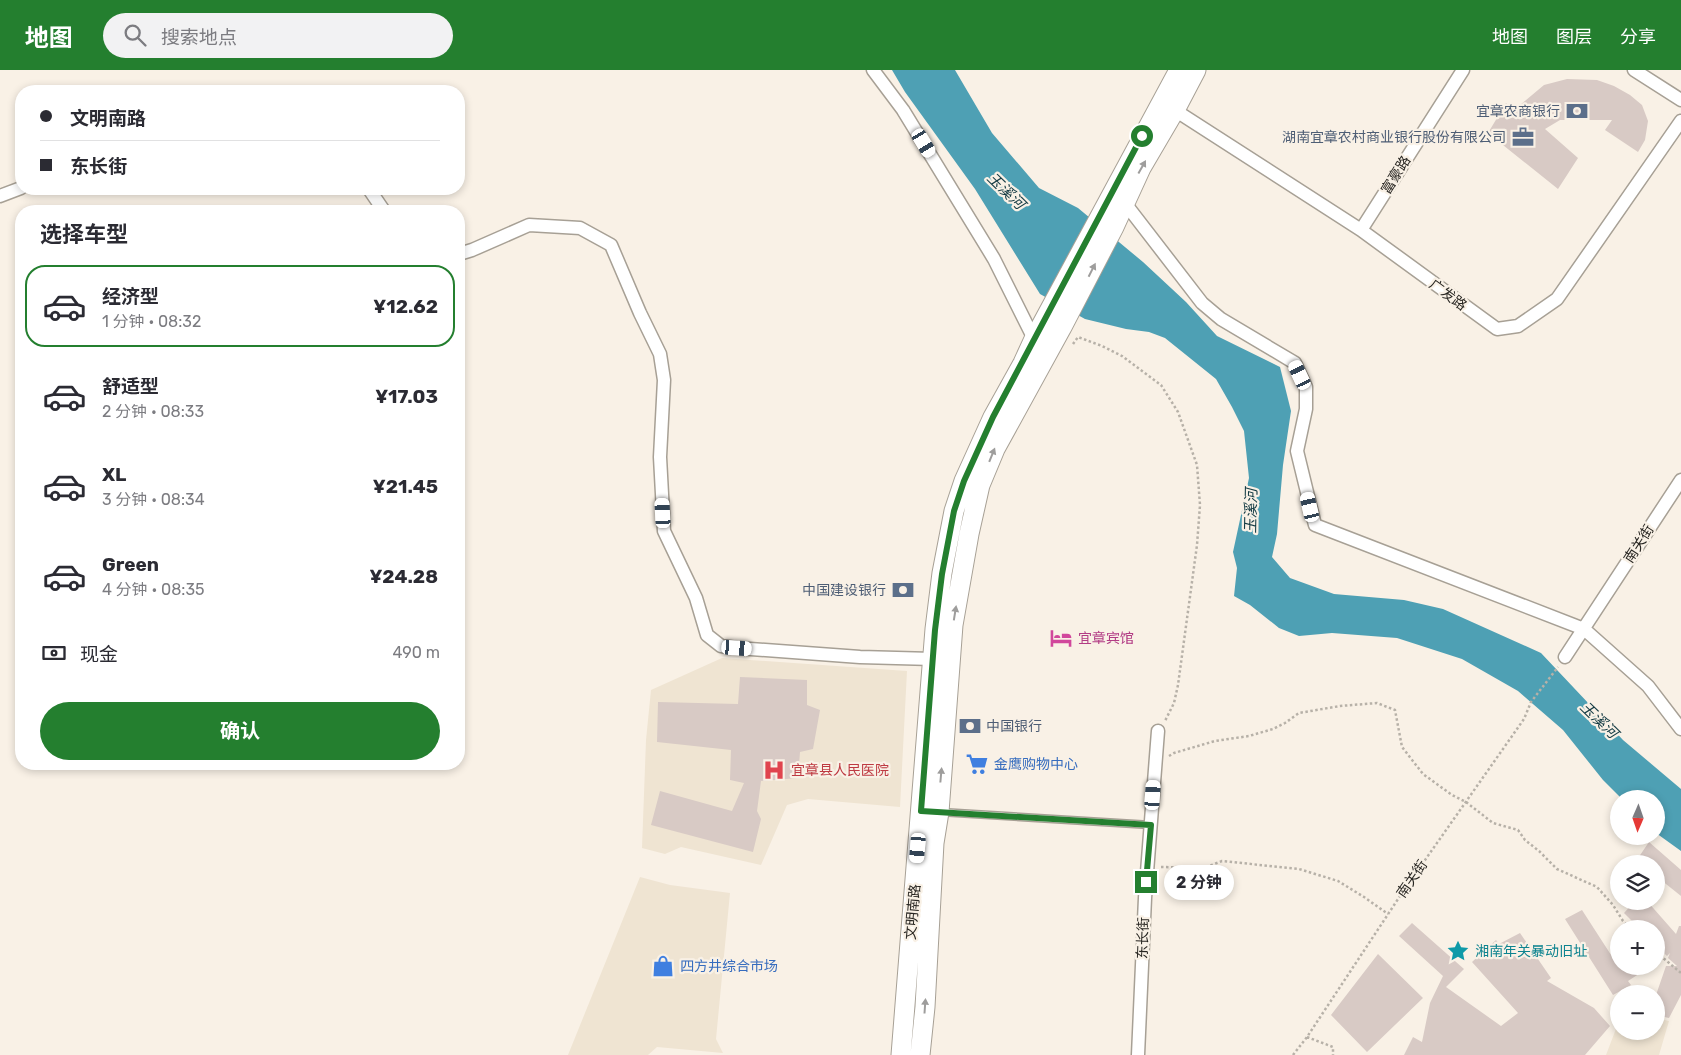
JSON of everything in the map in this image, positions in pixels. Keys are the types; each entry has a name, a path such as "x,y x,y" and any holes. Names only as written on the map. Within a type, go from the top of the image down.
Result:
{"main road":[{"path":"1169,106 1179,70"},
{"path":"920,1055 925,1007 934,844 930,811 953,625 969,534 980,486 995,449 1070,313 1114,226 1119,196 1169,106 1196,70"},
{"name":"文明南路","path":"901,1055 930,811 933,659 942,574 954,511 964,481 993,417 1023,363 1034,338 1102,211 1119,196"}],"street":[{"path":"873,70 904,110 994,259 1034,338"},
{"name":"富豪路","path":"1361,230 1463,70"},
{"path":"1634,70 1681,100"},
{"name":"广发路","path":"1169,106 1361,230 1497,330 1518,326 1557,299 1681,121"},
{"path":"0,196 15,190"},
{"path":"1119,196 1202,303 1221,319 1295,363 1306,387 1306,409 1297,451 1315,525 1584,629 1648,686 1681,729"},
{"path":"465,252 529,225 580,228 611,245 660,354 664,380 660,457 664,531 696,598 707,635 721,646 729,647 860,657 933,659"},
{"name":"南关街","path":"1565,658 1681,480"},
{"name":"东长街","path":"1138,1055 1147,866 1158,730"}],"lane":[{"path":"930,811 1151,825"}],"path":[{"path":"1073,344 1078,337 1102,346 1122,356 1161,385 1178,412 1197,465 1200,505 1197,545 1178,685 1174,703 1168,717 1158,730"},
{"name":"南关街","path":"1293,1055 1308,1037 1388,914 1524,719 1531,702 1565,658"},
{"path":"1155,765 1174,753 1215,741 1249,736 1273,729 1299,713 1376,702 1395,710 1402,747 1423,774 1452,795 1466,802 1493,823 1518,830 1556,869 1597,887 1613,905 1622,920"},
{"path":"1147,866 1204,868 1222,861 1299,869 1338,880 1388,914"},
{"path":"1665,959 1681,972"},
{"path":"1308,1037 1333,1047 1334,1055"}],"shaded area":[{"name":"宜章县人民医院","path":"722,658 907,671 900,807 808,799 787,805 761,865 681,847 665,854 642,848 646,740 651,690"},
{"name":"四方井综合市场","path":"640,877 670,885 730,893 716,1039 723,1053 657,1047 648,1055 568,1055"},
{"path":"1665,1020 1669,1021 1665,1035"},
{"path":"1612,1040 1663,1040 1659,1055 1606,1055"}],"water":[{"name":"玉溪河","path":"892,70 955,70 992,133 1039,188 1078,208 1143,262 1186,302 1217,336 1280,367 1291,411 1283,465 1277,534 1272,557 1290,578 1334,594 1404,600 1443,609 1541,653 1623,740 1681,789 1681,851 1665,839 1665,790 1613,790 1563,730 1518,691 1462,659 1397,638 1332,633 1299,636 1279,628 1250,605 1234,596 1237,568 1233,552 1249,478 1244,431 1216,379 1165,338 1149,332 1126,329 1085,319 1040,294 975,189 905,92"}],"building":[{"name":"湖南宜章农村商业银行股份有限公司","path":"1567,79 1597,80 1614,86 1630,95 1642,105 1648,121 1645,140 1638,152 1605,130 1612,120 1560,120 1545,129 1578,158 1558,189 1488,133 1506,103 1514,110 1544,85"},
{"path":"740,677 807,680 807,705 820,710 813,749 800,752 798,778 761,781 757,811 761,819 753,852 651,825 660,791 732,811 744,783 730,780 731,750 657,742 658,702 738,704"},
{"path":"1647,845 1652,845 1664,855 1640,855"},
{"path":"1665,856 1681,870 1681,896 1665,883"},
{"path":"1582,910 1610,953 1610,975 1637,975 1628,981 1631,985 1610,985 1610,990 1565,919"},
{"path":"1627,910 1655,910 1664,920 1631,920 1624,913"},
{"path":"1665,921 1676,934 1679,926 1681,926 1681,995 1669,1018 1665,1017 1665,985 1659,985 1663,975 1665,975 1666,966 1677,966 1668,958 1670,953 1667,956 1665,954"},
{"path":"1412,923 1464,969 1446,987 1501,1026 1518,1013 1472,962 1496,940 1499,944 1520,933 1551,978 1547,981 1594,1008 1610,1026 1585,1055 1404,1055 1413,1037 1422,1042 1430,1003 1443,976 1399,936"},
{"path":"1378,954 1423,998 1367,1052 1331,1015"}],"place":[{"name":"宜章农商银行","path":"1577,111"},
{"name":"湖南宜章农村商业银行股份有限公司","path":"1523,137"},
{"name":"中国建设银行","path":"903,590"},
{"name":"宜章宾馆","path":"1061,638"},
{"name":"中国银行","path":"970,726"},
{"name":"金鹰购物中心","path":"977,764"},
{"name":"宜章县人民医院","path":"774,770"},
{"name":"湘南年关暴动旧址","path":"1458,951"},
{"name":"四方井综合市场","path":"663,966"}],"route":[{"path":"1142,136 993,417 964,481 954,511 942,574 935,630 921,811 1151,825 1146,882"}]}
